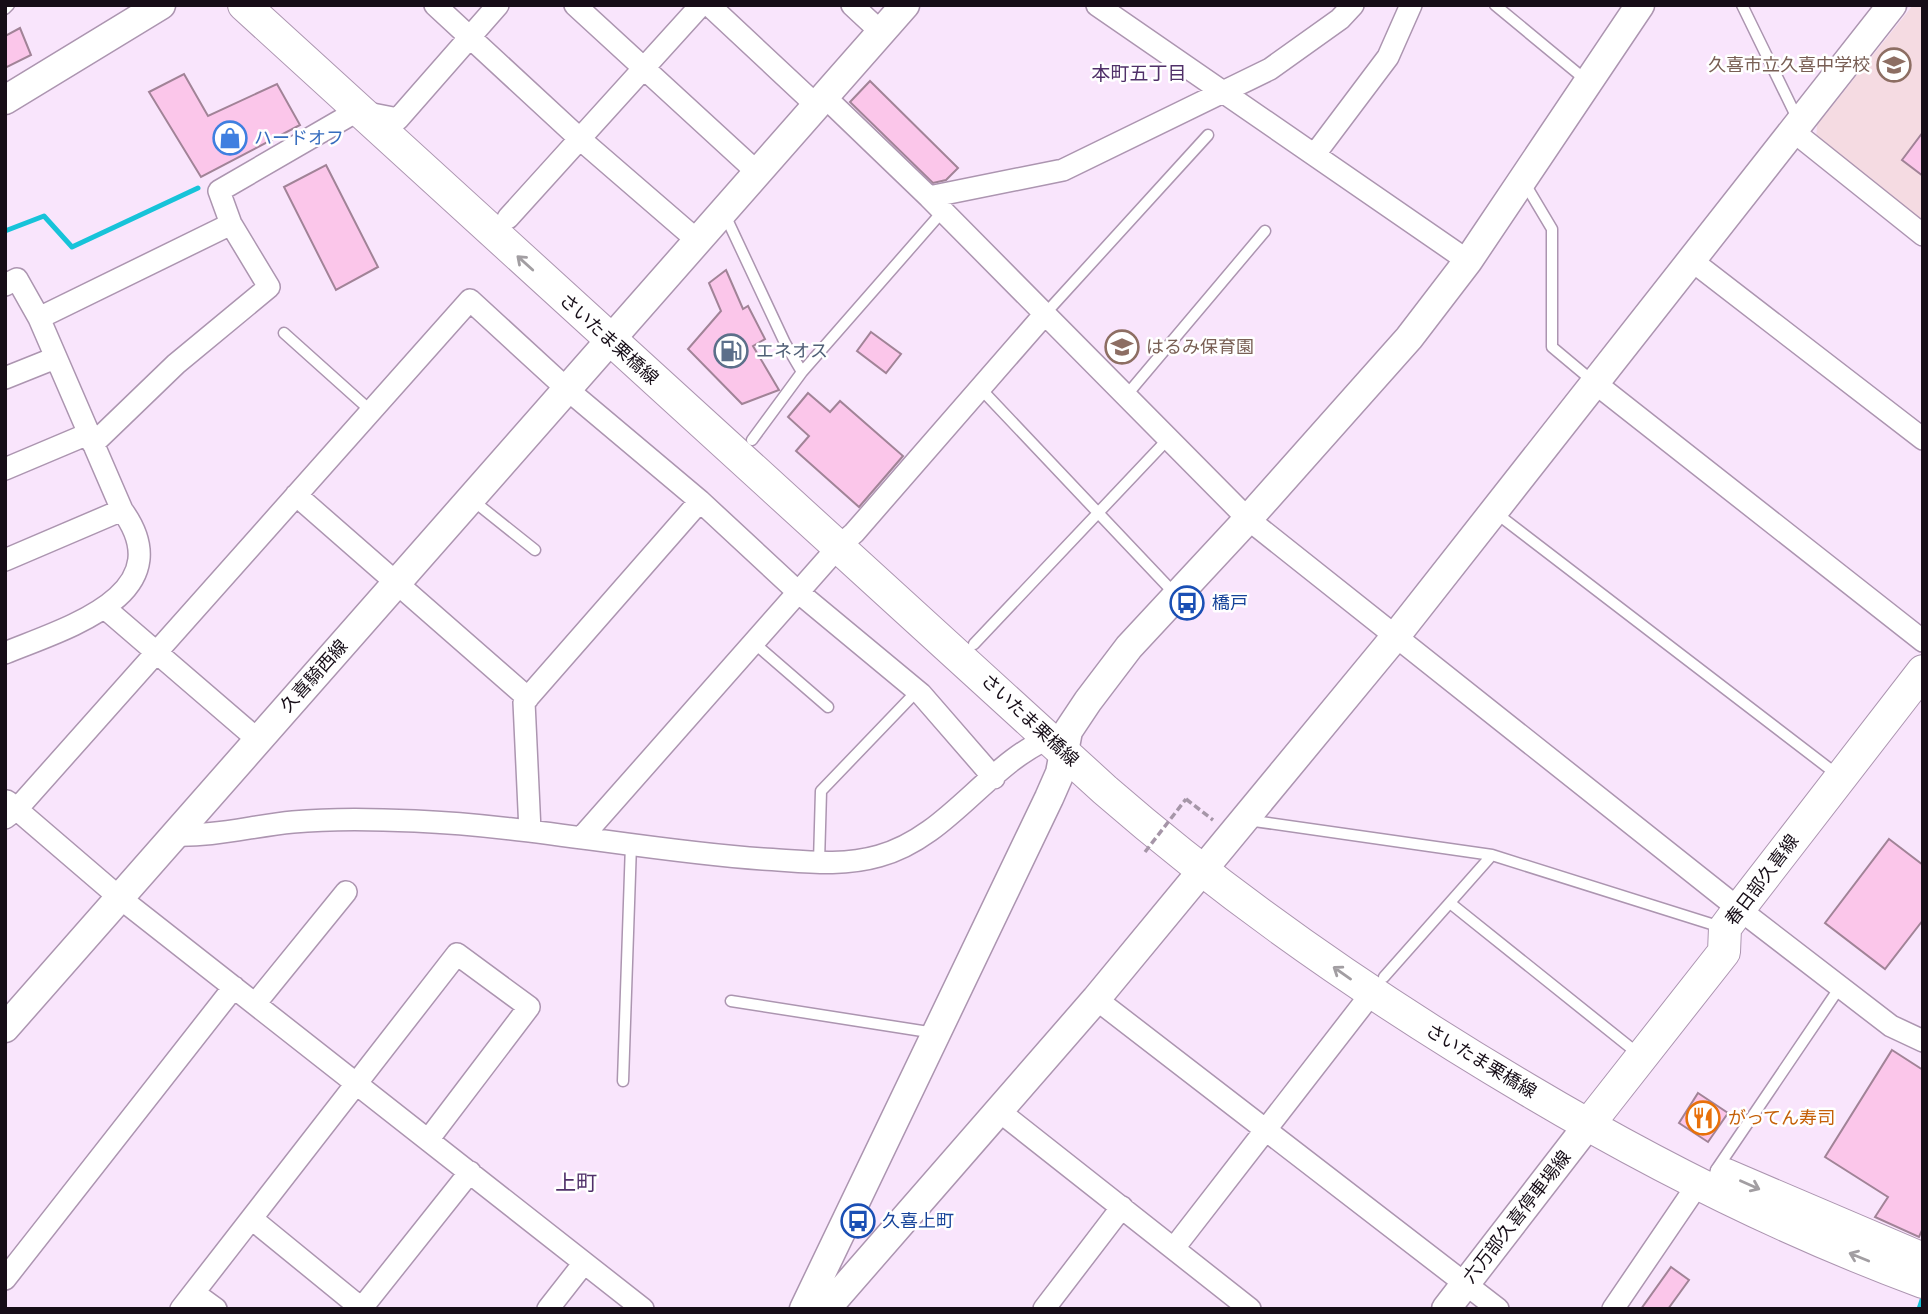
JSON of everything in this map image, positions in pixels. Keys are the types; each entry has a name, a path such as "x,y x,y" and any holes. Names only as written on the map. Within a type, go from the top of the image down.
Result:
{"main road":[{"name":"さいたま栗橋線","path":"244,5 357,111 618,333 752,440 846,540 974,644 1061,740"},
{"name":"さいたま栗橋線","path":"272,5 508,218 618,333 1061,740 1208,862 1378,985 1595,1117 1707,1177 1791,1229 1923,1282"},
{"name":"春日部久喜線","path":"1595,1117 1724,952 1732,918 1923,671"},
{"name":"さいたま栗橋線","path":"1707,1177 1923,1259"}],"street":[{"path":"5,100 161,5"},
{"path":"435,5 580,139 698,241"},
{"path":"5,469 90,439 269,287 231,224 219,191 357,111 398,119 498,5"},
{"path":"575,5 758,173"},
{"path":"508,218 701,5"},
{"path":"709,5 936,204 1248,519 1395,637 1732,918 1840,987 1891,1026 1922,1039"},
{"path":"852,5 881,32"},
{"name":"久喜騎西線","path":"5,1028 905,5"},
{"path":"1097,5 1224,90 1468,261"},
{"path":"936,204 1063,170 1270,69 1340,19 1353,5"},
{"path":"1315,154 1388,57 1411,5"},
{"path":"804,1309 1049,798 1061,740 1129,647 1248,519 1409,338 1468,261 1640,5"},
{"path":"826,1309 1096,999 1395,637 1892,5"},
{"path":"1796,127 1923,235"},
{"path":"38,318 231,224"},
{"path":"1691,260 1923,439"},
{"path":"5,285 17,279 38,318 122,510 139,540 131,579 106,609 5,653"},
{"path":"642,1309 9,809 158,650 470,300 798,592 917,691 994,778"},
{"path":"582,837 1044,315"},
{"path":"5,378 54,358"},
{"path":"1595,383 1923,641"},
{"path":"296,495 528,698"},
{"path":"530,831 524,702 700,502"},
{"path":"5,560 122,510"},
{"path":"106,609 158,650 257,739"},
{"path":"172,835 203,837 293,822 352,818 530,831 721,856 820,862 866,859 900,847 951,813 1033,744 1061,740"},
{"path":"255,1004 346,892"},
{"path":"216,1309 188,1301 457,954 529,1007 428,1140"},
{"path":"1174,1248 1378,985"},
{"path":"5,1279 234,988"},
{"path":"1096,999 1499,1309"},
{"path":"999,1111 1174,1248 1241,1306"},
{"name":"六万部久喜停車場線","path":"1446,1309 1595,1117"},
{"path":"252,1219 361,1308 470,1172"},
{"path":"1613,1309 1707,1177"},
{"path":"1044,1309 1122,1207"},
{"path":"548,1309 584,1263"}],"lane":[{"path":"5,9 9,5"},
{"path":"1495,5 1590,83"},
{"path":"1742,5 1796,127"},
{"path":"1044,315 1208,135"},
{"path":"1523,181 1552,229 1552,347 1595,383"},
{"path":"752,440 802,372 936,204"},
{"path":"723,212 785,343 802,372"},
{"path":"1125,397 1265,231"},
{"path":"284,333 371,411"},
{"path":"980,388 1177,596"},
{"path":"974,644 1168,439"},
{"path":"471,499 536,550"},
{"path":"1494,511 1841,777"},
{"path":"753,642 828,707"},
{"path":"820,862 821,791 917,691"},
{"path":"1244,819 1492,855 1732,918"},
{"path":"623,1081 631,844"},
{"path":"1378,985 1492,855"},
{"path":"1450,903 1643,1058"},
{"path":"1707,1177 1840,987"},
{"path":"731,1001 937,1034"}],"path":[{"path":"1145,852 1186,799 1213,820"}],"shaded area":[{"name":"久喜市立久喜中学校","path":"1913,5 1923,5 1923,226 1816,141 1817,125"}],"building":[{"path":"20,28 31,55 5,68 5,36"},
{"path":"184,74 208,116 277,84 300,125 201,177 149,92"},
{"path":"870,81 958,168 946,180 933,183 850,102"},
{"path":"1923,132 1923,176 1902,160"},
{"path":"326,165 378,267 336,290 284,187"},
{"path":"726,270 743,309 748,306 765,339 753,346 779,390 742,404 688,349 721,311 709,283"},
{"path":"871,332 901,354 886,373 857,351"},
{"path":"808,393 830,412 840,401 903,456 859,507 796,451 809,436 788,417"},
{"path":"1889,839 1923,865 1923,920 1885,969 1825,923"},
{"path":"1892,1050 1923,1070 1923,1228 1919,1237 1875,1217 1888,1197 1825,1157"},
{"name":"がってん寿司","path":"1698,1093 1728,1113 1708,1142 1679,1123"},
{"path":"1671,1267 1689,1280 1668,1309 1641,1309"}],"waterway":[{"path":"5,231 44,216 72,247 198,188"},
{"path":"1919,1309 1923,1297"}],"place":[{"name":"久喜市立久喜中学校","path":"1894,65"},
{"name":"ハードオフ","path":"230,138"},
{"name":"はるみ保育園","path":"1122,347"},
{"name":"エネオス","path":"731,351"},
{"name":"橋戸","path":"1187,603"},
{"name":"がってん寿司","path":"1703,1118"},
{"name":"久喜上町","path":"858,1221"}],"district":[{"name":"本町五丁目","path":"1139,73"},
{"name":"上町","path":"576,1183"}]}
